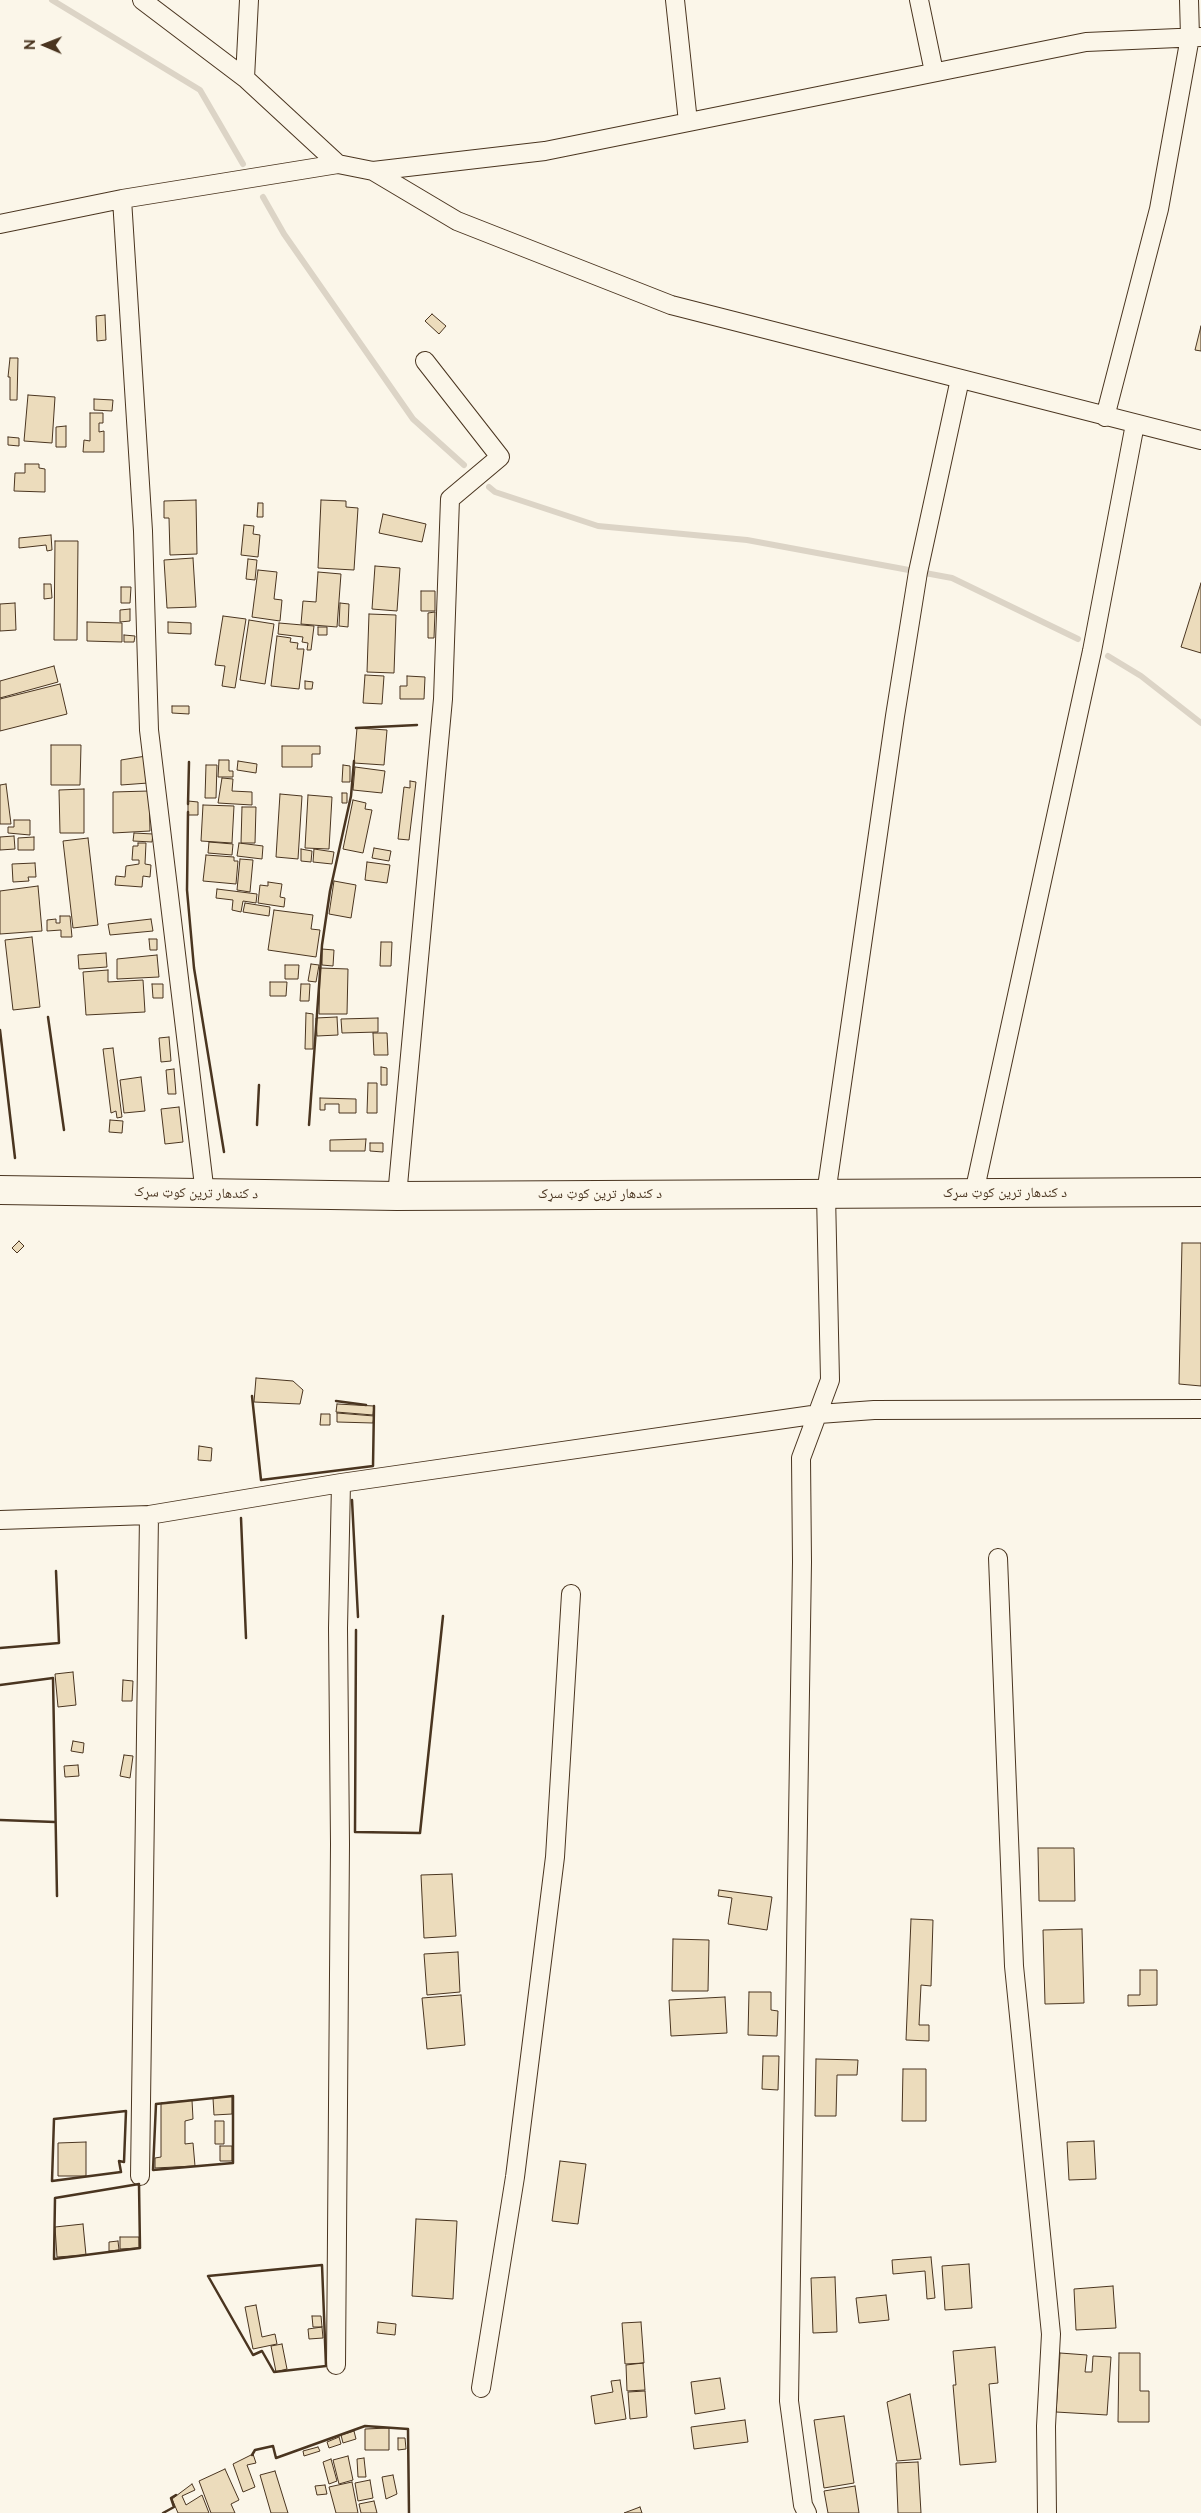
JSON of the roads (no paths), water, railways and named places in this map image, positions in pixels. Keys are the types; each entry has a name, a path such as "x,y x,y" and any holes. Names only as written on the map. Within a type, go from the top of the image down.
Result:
{"main road":[{"name":"د کندهار ترين کوټ سړک","path":"0,1190 398,1196 1201,1192"}],"street":[{"path":"142,0 245,78 338,164"},
{"path":"245,78 249,0"},
{"path":"675,0 688,122"},
{"path":"919,0 934,72"},
{"path":"1106,417 1159,209 1196,37 1189,0"},
{"path":"0,224 122,199 338,164 373,171 546,151 1086,42 1196,37"},
{"path":"373,171 457,221 671,305 1201,440"},
{"path":"122,199 142,521 149,730 205,1194"},
{"path":"398,1196 443,699 450,499 500,457 425,361"},
{"path":"807,2513 803,2505 789,2401 802,1572 802,1458 830,1380 826,1194 918,572 960,380"},
{"path":"974,1193 1090,661 1135,424"},
{"path":"0,1520 149,1515 340,1483 819,1414 874,1410 1201,1409"},
{"path":"336,2365 340,1844 338,1628 340,1483"},
{"path":"140,2176 149,1515"},
{"path":"998,1558 1014,1966 1051,2334 1046,2426 1047,2513"},
{"path":"481,2388 515,2177 555,1857 571,1594"}],"waterway":[{"path":"52,0 200,90 243,164"},
{"path":"263,197 284,234 413,419 464,465"},
{"path":"489,487 495,492 598,526 747,540 952,578 1078,639"},
{"path":"1108,656 1141,676 1201,723"}]}
